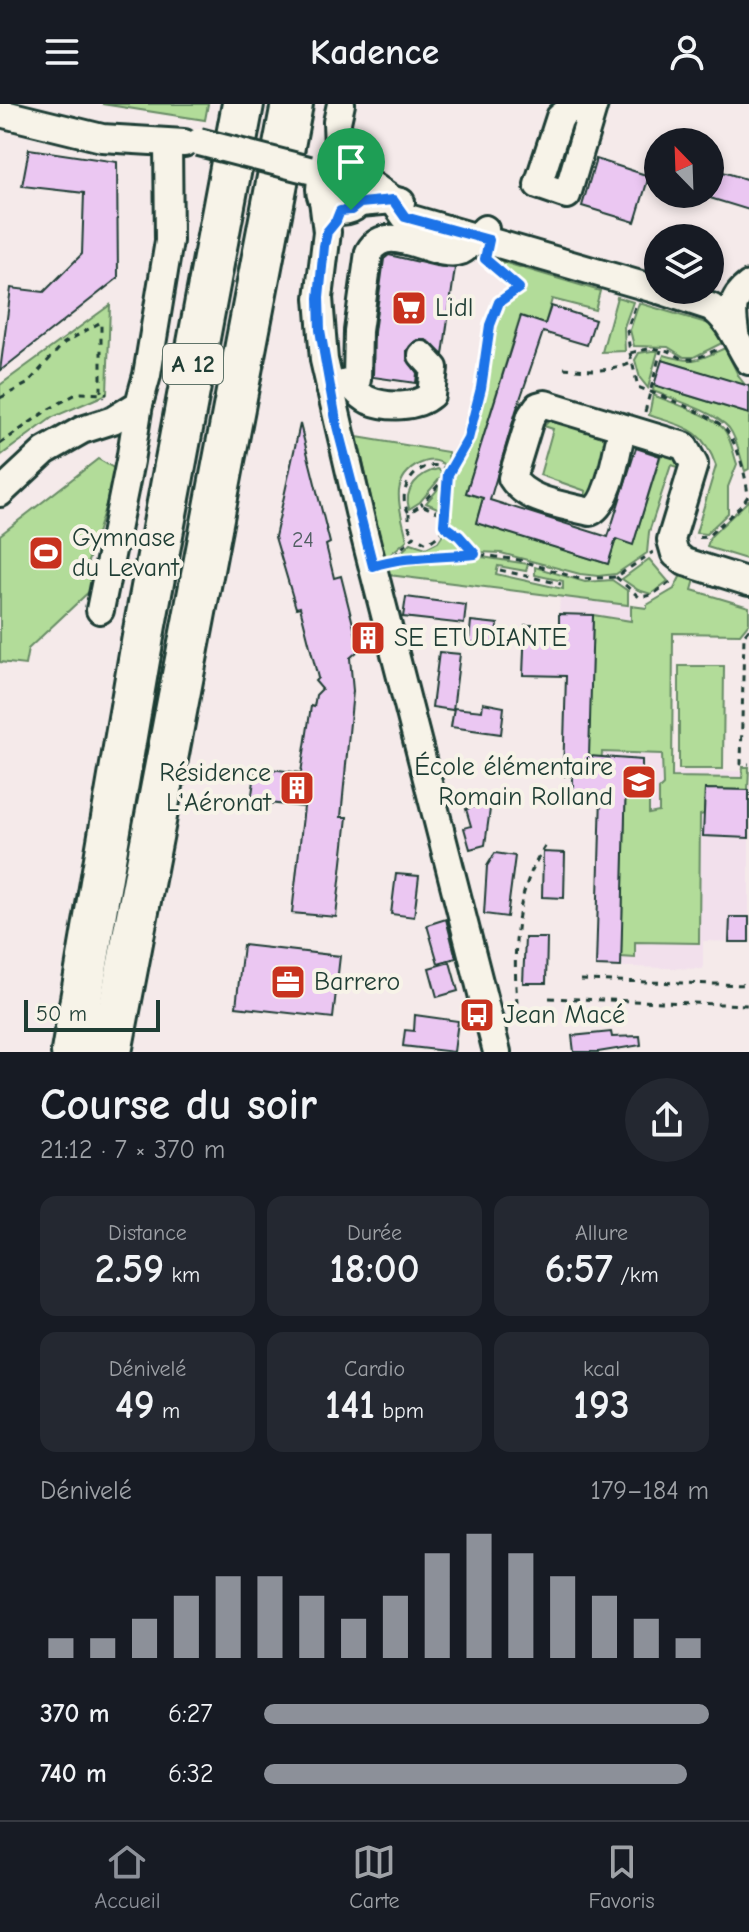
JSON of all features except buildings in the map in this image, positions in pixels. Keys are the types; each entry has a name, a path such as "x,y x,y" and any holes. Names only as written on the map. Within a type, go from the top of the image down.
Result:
{"highway":[{"name":"A 12","path":"72,1052 145,625 243,104"},
{"name":"A 12","path":"111,1052 292,104"},
{"path":"45,1052 62,962 145,625"}],"street":[{"path":"341,104 319,298 324,360 345,384 367,400 405,405 423,402 431,395 434,368 422,355"},
{"path":"577,104 560,117 538,185 567,195 594,104"},
{"path":"0,113 102,138 198,149 393,200 485,234 644,282"},
{"path":"100,610 147,375 169,241 168,144"},
{"path":"485,234 463,250 453,253 399,239 383,240 373,245 369,252 358,331 345,384 363,529 497,1052"},
{"path":"741,344 732,310 742,292"},
{"path":"703,304 711,307 741,344"},
{"path":"345,384 414,390"},
{"path":"0,493 45,451 82,430 113,420 139,404"},
{"path":"632,431 603,500 590,512 528,494 517,487 512,478 531,416 538,406 545,404 684,446 694,464 671,540 675,554 685,562 749,582"}],"path":[{"path":"409,513 421,505 448,474 468,439 481,388 490,325 499,302 519,288 485,259 485,234"},
{"path":"644,299 638,299 627,329 631,363 638,387 649,391"},
{"path":"0,398 27,384 64,343 101,322 105,394 113,420"},
{"path":"630,353 652,348 683,359 695,359 741,344"},
{"path":"632,431 649,391 661,350"},
{"path":"564,368 596,371 631,363"},
{"path":"0,444 49,409 78,393 105,394"},
{"path":"433,464 445,468 448,474 444,525 437,538 427,543 414,536 409,526 409,513 403,505 402,491 412,477 433,464"},
{"path":"421,505 445,515"},
{"path":"444,525 475,554"},
{"path":"414,536 390,559 475,554 532,564 580,579 616,577 671,540"},
{"path":"616,577 639,597 652,595 670,585 685,562"},
{"path":"529,577 532,564"},
{"path":"500,570 561,584"},
{"path":"749,629 744,635 741,764 749,764"},
{"path":"517,1003 517,927 522,897 534,862 547,844"},
{"path":"581,980 749,985"},
{"path":"549,998 749,1005"}],"shaded area":[{"name":"École élémentaire Romain Rolland","path":"560,596 664,610 663,772 749,771 749,942 703,941 703,969 596,966 601,796 573,794 573,776 563,776 567,633 558,632"}],"green space":[{"path":"102,104 208,104 205,120"},
{"path":"489,258 600,291 595,310 552,299 545,324 520,317 466,493 483,498 476,522 608,564 616,539 633,544 662,452 672,455 680,468 671,465 649,532 647,553 616,574 580,574 501,553 479,552 458,534 449,521 452,476 476,426 495,319 521,287"},
{"path":"617,297 633,302 624,327 625,351 602,352"},
{"path":"639,303 713,325 717,327 722,343 694,357 684,357 668,347 634,346 630,330"},
{"path":"110,305 107,394 53,417 0,456 0,385"},
{"path":"725,348 746,386 662,360 664,355 696,360"},
{"path":"658,351 648,388 640,378 635,360 639,353"},
{"path":"654,385 749,414 749,469 745,471 735,438 723,422 693,406 653,391"},
{"path":"653,395 709,418 723,428 730,440 737,464 728,487 728,513 706,534 696,533 716,466 705,443 698,436 682,426 649,415"},
{"path":"556,419 607,439 593,494 584,500 586,491 540,475 553,429 544,426"},
{"path":"357,437 448,452 449,467 431,460 419,464 403,479 399,497 407,540 385,559"},
{"name":"Gymnase du Levant","path":"98,459 117,470 85,571 95,586 28,649 25,665 0,662 0,535"},
{"path":"438,469 441,477 420,502 409,509 408,495 414,483"},
{"path":"445,484 442,510 426,503"},
{"path":"749,500 749,560 707,547 710,537"},
{"path":"450,532 468,553 396,557 411,543 426,548 438,542 444,533"},
{"path":"482,557 528,564 526,571 498,566 496,574 563,589 563,581 535,575 535,567 585,582 612,580 628,591 628,605 389,575 387,564"},
{"path":"649,559 668,581 651,594 638,590 622,579"},
{"name":"École élémentaire Romain Rolland","path":"682,573 696,576 692,590 749,607 749,623 740,634 673,633 672,777 742,778 743,767 749,767 748,790 705,789 704,814 700,815 699,943 635,942 635,958 621,957 626,777 649,777 649,814 659,812 659,789 663,785 662,754 602,752 601,766 588,766 593,615 631,621 631,606 647,608 647,605 674,589"},
{"path":"679,666 724,666 723,769 679,769"}],"place":[{"name":"Lidl","path":"409,308"},
{"name":"Gymnase du Levant","path":"46,553"},
{"name":"SE ETUDIANTE","path":"368,638"},
{"name":"École élémentaire Romain Rolland","path":"639,782"},
{"name":"Résidence L'Aéronat","path":"297,788"},
{"name":"Barrero","path":"288,982"},
{"name":"Jean Macé","path":"477,1015"}],"route":[{"path":"393,200 405,217 489,240 485,259 519,288 499,302 490,325 481,388 468,439 448,474 444,525 475,554 390,559 373,566 337,426 320,330 319,298 327,232 340,211 351,210 360,203 393,200"}]}
